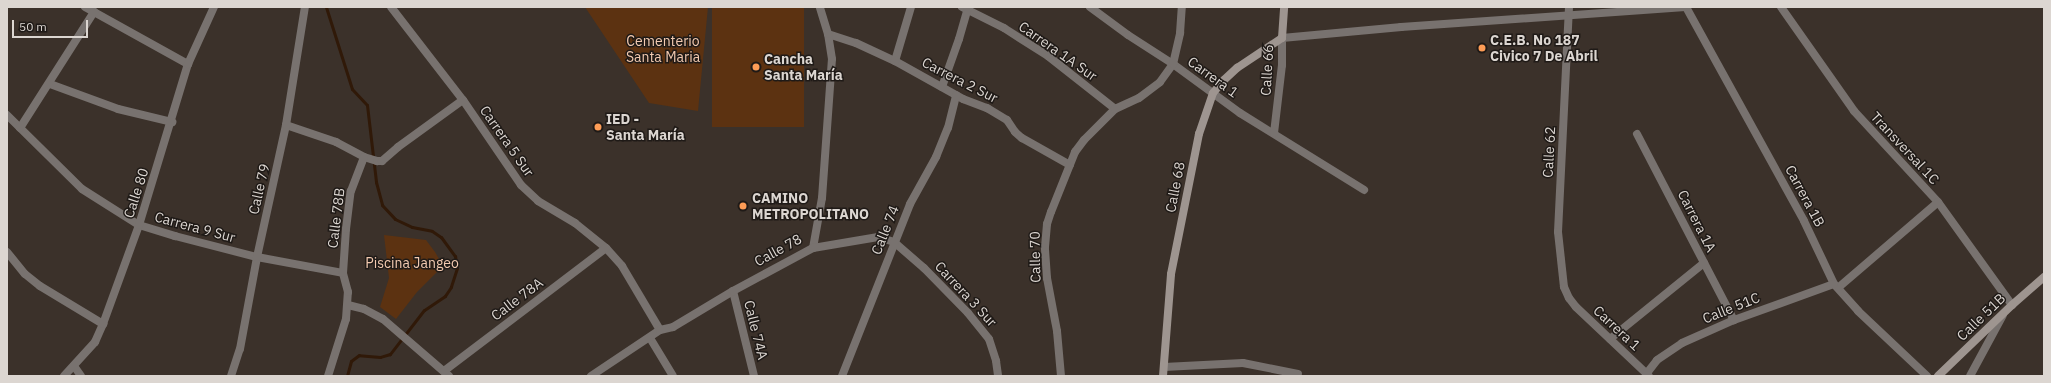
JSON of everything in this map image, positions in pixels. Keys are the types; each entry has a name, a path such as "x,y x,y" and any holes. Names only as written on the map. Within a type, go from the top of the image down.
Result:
{"street":[{"path":"85,7 188,64"},
{"name":"Calle 80","path":"64,376 95,342 103,324 139,225 172,122 188,64 214,7"},
{"name":"Calle 79","path":"231,376 240,349 257,257 286,125 305,7"},
{"name":"Carrera 5 Sur","path":"391,7 463,100 521,185 538,201 575,223 606,248 622,266 660,330"},
{"name":"Calle 78","path":"591,376 660,330 673,327 733,291 813,248 822,198 832,59 828,34 820,7"},
{"path":"894,61 911,7"},
{"name":"Carrera 1","path":"1090,7 1213,93 1364,190"},
{"path":"1115,108 1139,98 1160,82 1173,64 1180,33 1182,7"},
{"name":"Calle 66","path":"1274,133 1282,64 1284,7"},
{"name":"Carrera 1B","path":"1282,38 1569,11 1685,7 1804,221 1837,286 1858,311 1927,376"},
{"name":"Transversal 1C","path":"1781,7 1854,111 1938,202 2012,305"},
{"path":"942,87 959,39 966,8"},
{"name":"Carrera 1A Sur","path":"966,8 1004,28 1048,56 1115,108"},
{"name":"Calle 62","path":"1569,11 1558,232 1564,287 1569,298"},
{"path":"20,128 50,84 94,12"},
{"name":"Carrera 2 Sur","path":"828,34 856,43 894,61 956,95 998,114 1006,120 1015,132 1022,138 1070,166"},
{"name":"Calle 68","path":"1163,376 1171,274 1199,134 1213,93 1237,68 1282,38"},
{"path":"50,84 118,110 172,122"},
{"name":"Calle 74","path":"842,376 910,204 936,157 948,128 956,95"},
{"path":"286,125 336,142 370,159 382,161 398,147 463,100"},
{"name":"Calle 70","path":"1062,376 1057,331 1047,278 1045,247 1047,224 1075,152 1084,140 1115,108"},
{"name":"Carrera 9 Sur","path":"7,115 82,189 139,225 257,257 343,273"},
{"name":"Carrera 1A","path":"1637,134 1734,320"},
{"name":"Calle 78B","path":"328,376 341,336 348,305 348,292 343,273 351,191 370,159"},
{"name":"Calle 51C","path":"1648,374 1657,360 1682,343 1734,320 1837,286 1938,202"},
{"path":"813,248 878,237 894,242"},
{"name":"Carrera 3 Sur","path":"894,242 924,268 968,313 989,339 996,361 998,376"},
{"name":"Calle 78A","path":"446,374 606,248"},
{"path":"7,252 25,274 40,286 103,324"},
{"path":"1610,339 1704,263"},
{"name":"Calle 51B","path":"1938,376 2012,305 2044,277"},
{"name":"Calle 74A","path":"733,291 754,376"},
{"name":"Carrera 1","path":"1569,298 1592,323 1648,374"},
{"path":"348,305 375,314 403,336 446,374"},
{"path":"1970,376 2004,314"},
{"path":"650,338 673,376"},
{"path":"1164,367 1243,363 1298,374"},
{"path":"74,366 81,376"}],"green space":[{"name":"Cementerio Santa Maria","path":"585,7 708,7 698,111 649,103"},
{"name":"Cancha Santa María","path":"712,7 804,7 804,127 712,127"},
{"name":"Piscina Jangeo","path":"384,235 426,240 443,266 417,292 396,319 380,307 389,278"}],"waterway":[{"path":"326,7 352,89 367,105 376,182 382,205 395,219 412,227 432,231 441,237 455,256 457,268 451,287 445,296 424,310 390,354 380,357 359,355 351,361 347,376"}],"place":[{"name":"C.E.B. No 187 Civico 7 De Abril","path":"1482,48"},
{"name":"Cancha Santa María","path":"756,67"},
{"name":"IED - Santa María","path":"598,127"},
{"name":"CAMINO METROPOLITANO","path":"743,206"}]}
